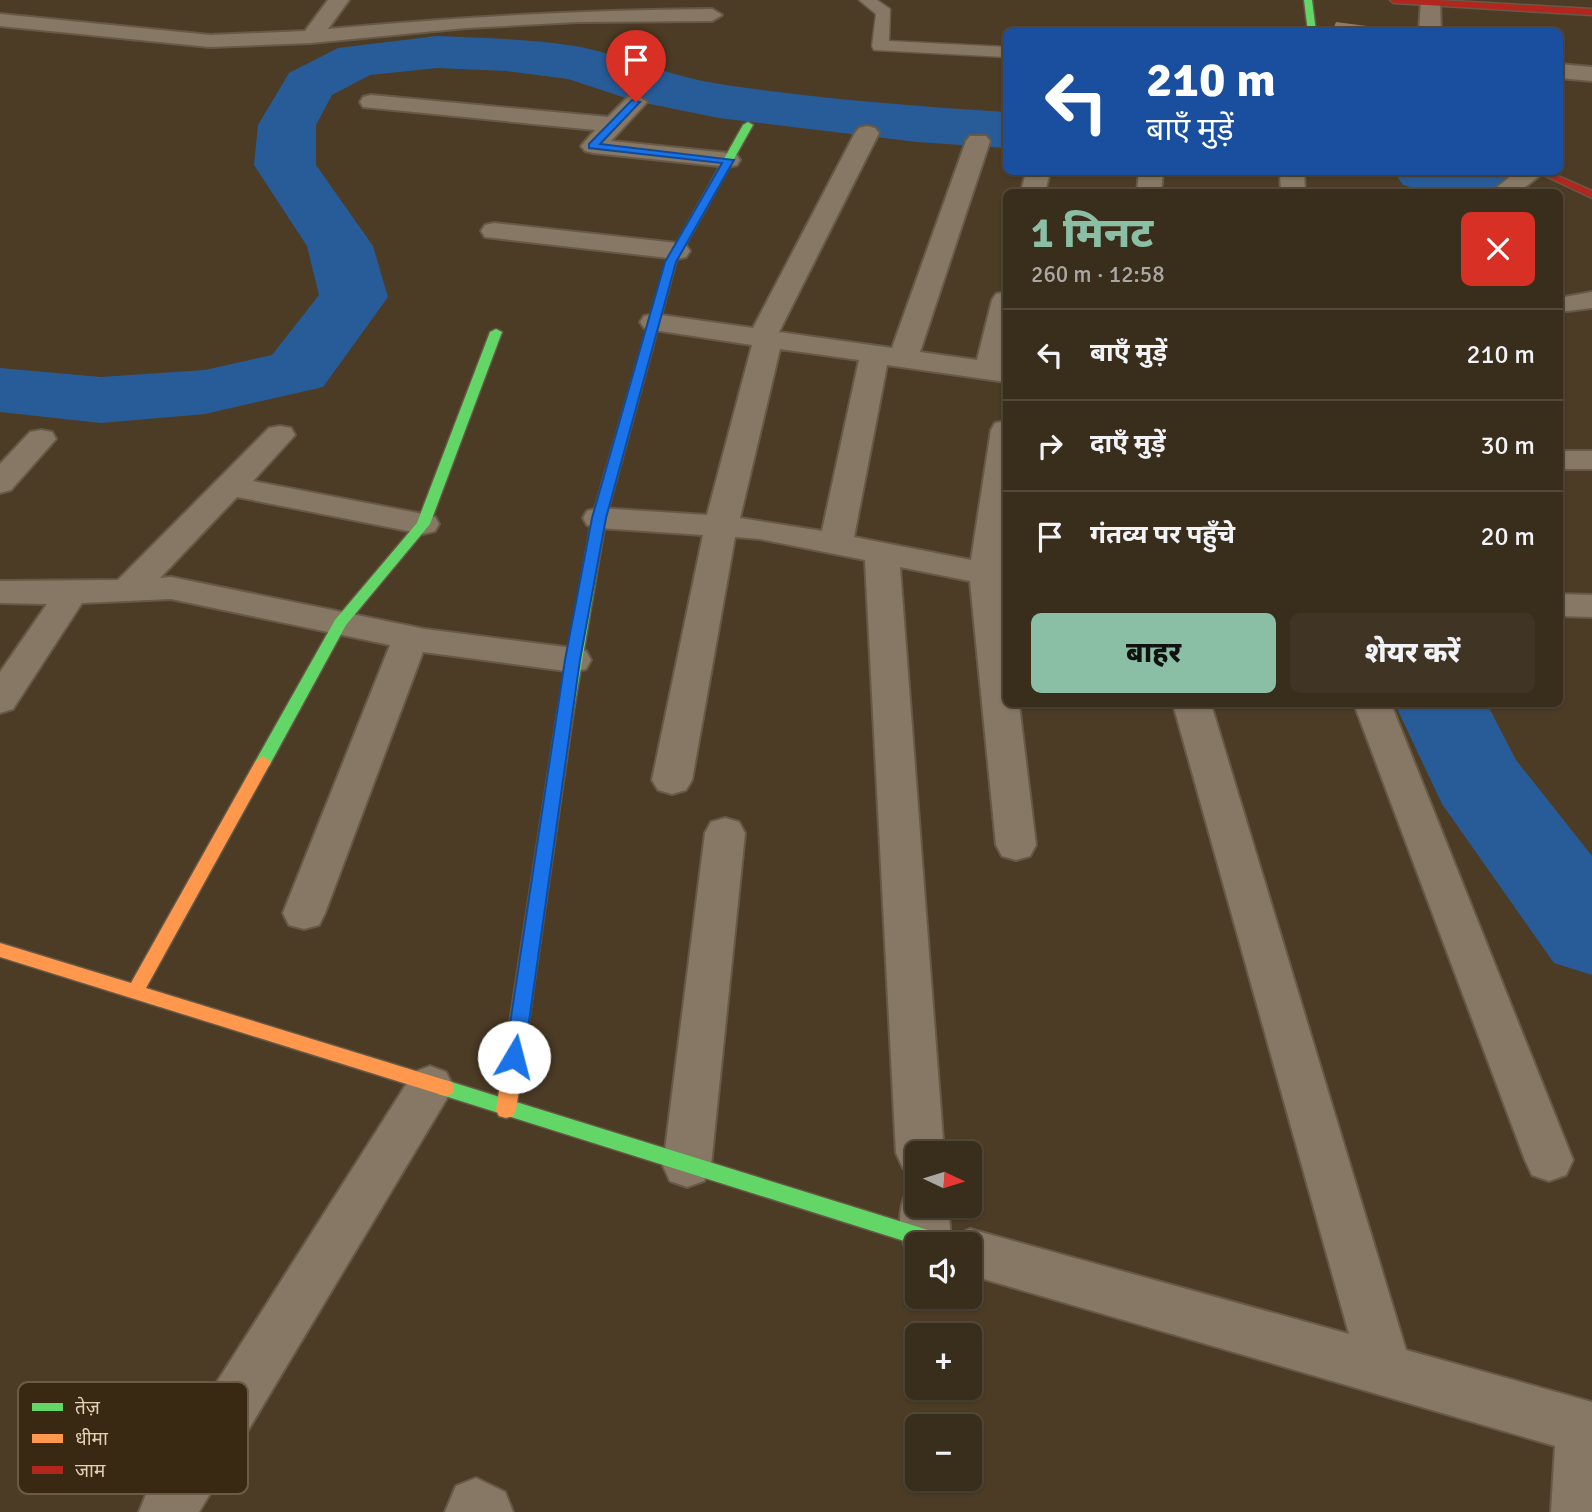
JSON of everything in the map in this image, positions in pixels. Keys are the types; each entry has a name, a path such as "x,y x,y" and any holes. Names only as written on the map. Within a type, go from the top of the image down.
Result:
{"street":[{"path":"310,37 339,0"},
{"path":"1308,0 1312,28"},
{"path":"1394,0 1548,6 1592,12"},
{"path":"1548,6 1592,1"},
{"path":"1430,2 1430,28"},
{"path":"38,24 65,6"},
{"path":"0,20 210,41 310,37 466,22 578,16 712,15"},
{"path":"1563,71 1592,74"},
{"path":"371,102 613,125"},
{"path":"636,102 593,146 729,160"},
{"path":"506,1110 573,660 599,518 654,322 677,251 748,125"},
{"path":"671,780 721,526 765,338 867,133"},
{"path":"836,544 889,356 978,141"},
{"path":"1549,175 1592,195"},
{"path":"494,231 677,251"},
{"path":"1564,305 1592,300"},
{"path":"654,322 998,371 1003,327"},
{"path":"135,992 340,624 423,524 496,332"},
{"path":"128,590 280,435"},
{"path":"0,483 41,439"},
{"path":"1563,460 1592,460"},
{"path":"1003,474 996,576 1003,670"},
{"path":"231,486 423,524"},
{"path":"599,518 760,529 996,576"},
{"path":"882,554 919,1141"},
{"path":"0,592 72,593 171,588 411,638 573,660"},
{"path":"0,700 72,593"},
{"path":"1563,605 1592,606"},
{"path":"304,913 411,638"},
{"path":"1006,707 1016,845"},
{"path":"1193,707 1386,1371"},
{"path":"1373,707 1549,1160"},
{"path":"687,1166 725,834"},
{"path":"0,950 687,1166 930,1232"},
{"path":"247,1382 430,1086"},
{"path":"982,1248 1386,1371 1588,1427 1579,1512"},
{"path":"167,1512 178,1494"},
{"path":"473,1512 476,1506 485,1512"}],"lane":[{"path":"867,0 884,12 880,46 1003,52"}],"building":[{"path":"1336,22 1382,28 1334,28"}],"waterway":[{"path":"0,390 101,400 205,392 297,371 354,297 340,246 285,165 287,125 309,85 357,60 437,52 507,55 576,63 655,89 719,101 917,124 1003,130"},
{"path":"1436,175 1486,189"},
{"path":"1442,707 1477,779 1592,933"}],"traffic: fast":[{"path":"1308,0 1312,28"},
{"path":"565,715 599,518 671,262 748,125"},
{"path":"263,762 340,623 423,524 496,332"},
{"path":"445,1088 906,1232"}],"traffic: slow":[{"path":"506,1110 565,715"},
{"path":"135,992 263,762"},
{"path":"0,950 445,1088"}],"traffic: jam":[{"path":"1394,0 1592,12"},
{"path":"1549,175 1592,195"}],"route":[{"path":"514,1057 573,660 599,518 671,262 729,160 593,146 636,102"}]}
